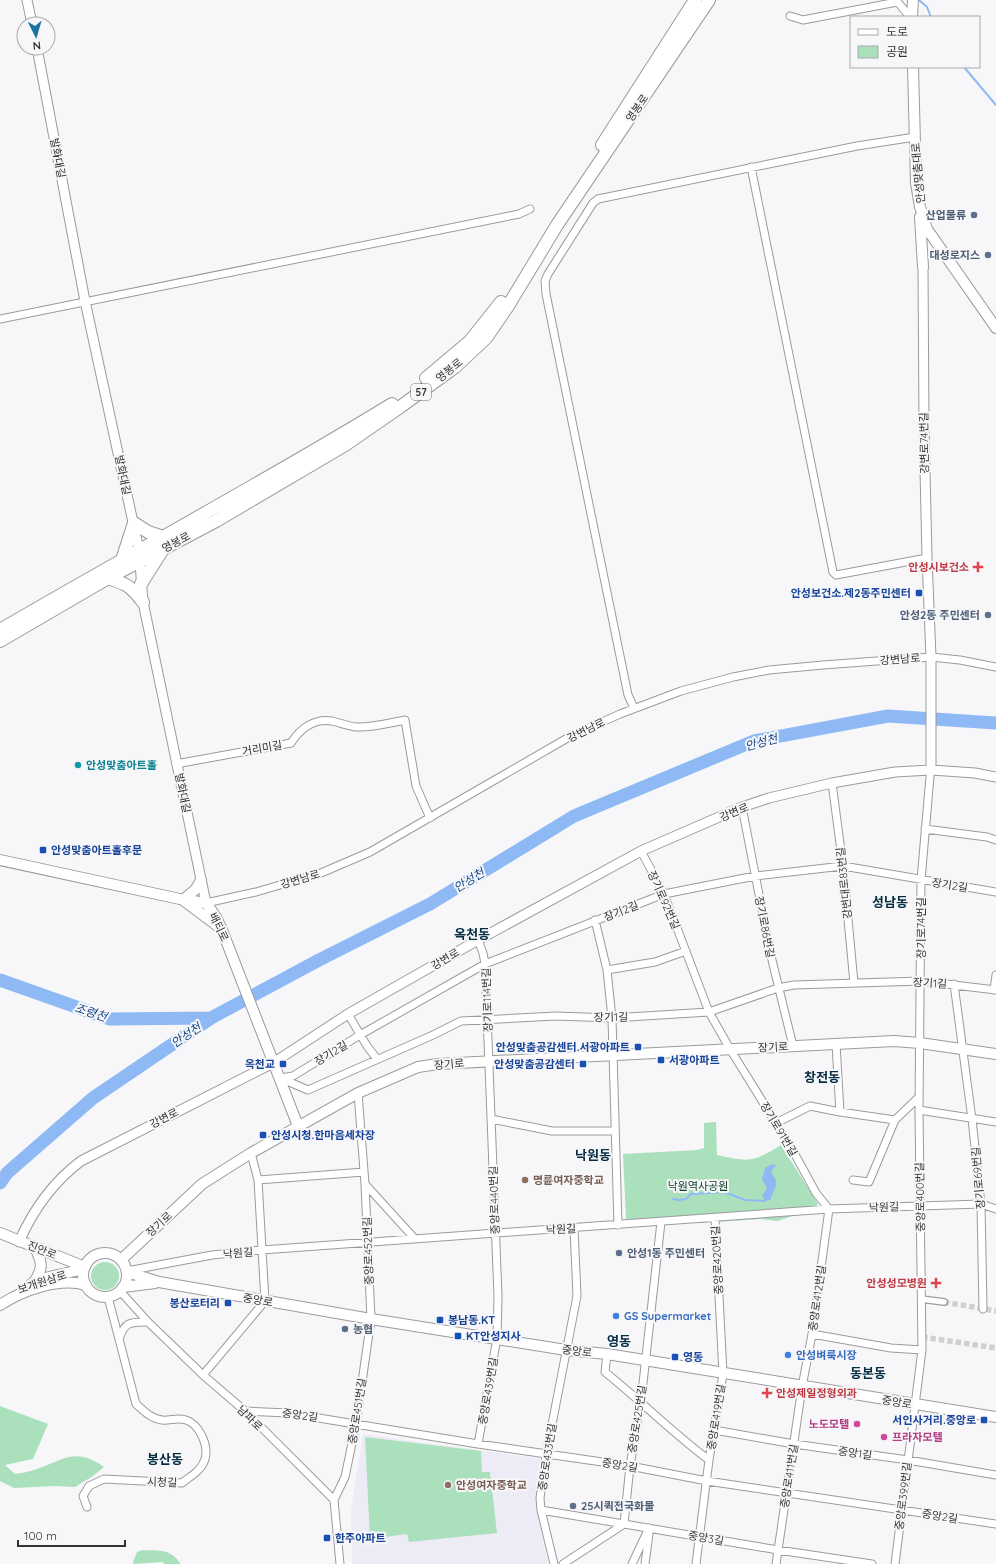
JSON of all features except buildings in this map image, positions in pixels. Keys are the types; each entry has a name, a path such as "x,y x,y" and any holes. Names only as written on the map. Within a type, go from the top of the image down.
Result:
{"main road":[{"name":"영봉로","path":"0,641 108,578 140,556 396,401 470,341 496,310 695,0"},
{"name":"영봉로","path":"163,543 216,521 344,445 400,407 454,367 486,338 508,306 557,225 709,0"},
{"path":"912,16 913,0"},
{"name":"안성맞춤대로","path":"913,68 916,183 920,207 927,229 996,328"},
{"path":"918,195 923,267"},
{"path":"925,250 929,248 941,248"},
{"path":"122,560 134,523 163,543 141,584"},
{"name":"영봉로","path":"0,630 122,560 140,556"},
{"path":"108,578 127,584 134,590 143,602"},
{"name":"배티로","path":"0,860 183,900 206,903 213,918 222,930 298,1126"},
{"path":"201,880 196,889 183,900 213,918"},
{"name":"장기로","path":"121,1260 202,1184 251,1153 358,1093 418,1067 438,1064 488,1061 894,1041 920,1043 996,1054"},
{"name":"진안로","path":"4,1235 85,1268"},
{"path":"33,1284 41,1269 41,1259 35,1248"},
{"path":"102,1253 116,1256 121,1260 127,1271 127,1279 122,1289 115,1295 108,1297 100,1296 94,1293 86,1285 84,1279 85,1268 89,1260 102,1253"},
{"name":"보개원삼로","path":"0,1298 50,1277 85,1268"},
{"name":"중앙로","path":"127,1271 159,1282 371,1319 566,1350 607,1354 802,1387 996,1417"},
{"name":"보개원삼로","path":"0,1306 7,1301 37,1288 60,1283 76,1282 86,1285"},
{"name":"중앙로","path":"122,1289 159,1282"}],"street":[{"path":"28,0 31,16"},
{"path":"790,16 803,20 897,1 912,16"},
{"name":"발화대길","path":"39,56 86,301 134,523 140,556 143,602 206,903"},
{"path":"634,708 628,695 546,294 545,281 548,274 593,203 598,199 751,167 915,136"},
{"path":"751,167 833,572 836,575 927,558"},
{"path":"0,319 519,214 530,210"},
{"name":"강변로74번길","path":"927,229 923,267 923,342 927,558 931,657 931,767"},
{"name":"강변남로","path":"206,903 256,892 321,873 370,852 571,736 634,708 702,685 769,670 931,657 960,660 996,667"},
{"name":"거리미길","path":"176,764 291,743 297,734 305,727 312,723 322,721 329,721 356,727 405,720 416,786 430,818"},
{"name":"강변로","path":"19,1242 28,1222 42,1200 64,1174 81,1161 272,1061 348,1014 478,940 641,851 742,807 769,798 832,783 931,767 996,777"},
{"name":"장기로74번길","path":"920,1043 921,880 931,767"},
{"name":"강변대로83번길","path":"832,783 843,866 854,983"},
{"name":"장기로86번길","path":"742,807 778,988 793,1046"},
{"path":"925,829 996,840"},
{"name":"장기로92번길","path":"641,851 664,894 709,1012 730,1049"},
{"name":"장기2길","path":"280,1078 293,1076 360,1035 485,964 664,894 755,876 843,866 996,892"},
{"path":"595,920 608,970 612,1018 618,1225"},
{"name":"장기로114번길","path":"478,940 485,964 488,1020 488,1061"},
{"path":"608,970 656,962 686,951"},
{"path":"995,990 996,975"},
{"name":"장기1길","path":"280,1078 308,1090 433,1035 460,1021 556,1016 612,1018 709,1012 778,988 794,985 921,981 995,990"},
{"name":"장기1길","path":"954,984 962,1049"},
{"path":"348,1014 360,1035 377,1059"},
{"name":"중앙로400번길","path":"916,1405 922,1350 919,1110 920,1043"},
{"path":"836,1044 840,1112"},
{"name":"장기로91번길","path":"730,1049 776,1123 816,1193 829,1209"},
{"name":"장기로69번길","path":"962,1049 972,1119 981,1204 983,1309"},
{"name":"중앙로440번길","path":"488,1061 496,1233 498,1296 497,1338"},
{"name":"중앙로452번길","path":"358,1093 365,1184 371,1319"},
{"path":"853,1180 868,1182 895,1120 919,1097"},
{"path":"776,1123 810,1106 895,1120"},
{"path":"919,1110 996,1122"},
{"path":"491,1119 552,1131 615,1131"},
{"path":"203,1375 264,1301 258,1180 251,1153"},
{"path":"258,1180 364,1172"},
{"name":"중앙로452번길","path":"365,1184 415,1239"},
{"name":"낙원길","path":"127,1271 212,1255 262,1250 829,1209 981,1204 996,1209"},
{"name":"중앙로412번길","path":"802,1387 812,1334 829,1209"},
{"name":"중앙로420번길","path":"715,1218 724,1374"},
{"name":"중앙로425번길","path":"624,1524 630,1466 641,1401 661,1222"},
{"name":"중앙로433번길","path":"554,1564 541,1510 540,1498 546,1455 577,1296 574,1228"},
{"name":"남파로","path":"122,1289 148,1322 203,1375 244,1411 334,1500"},
{"name":"시청길","path":"87,1507 83,1496 89,1486 104,1479 182,1483 198,1471 205,1458 205,1442 198,1429 188,1420 175,1418 161,1420 148,1415 136,1404 108,1297"},
{"path":"921,1299 944,1302"},
{"name":"중앙로451번길","path":"334,1500 345,1477 356,1424 371,1319"},
{"path":"119,1339 125,1326 130,1323 148,1322"},
{"path":"812,1334 891,1348 922,1350"},
{"name":"중앙로439번길","path":"478,1444 497,1338"},
{"name":"중앙로419번길","path":"607,1354 605,1372 641,1401 680,1438 709,1460"},
{"name":"중앙로419번길","path":"696,1564 709,1460 724,1374"},
{"name":"중앙로411번길","path":"776,1564 802,1387"},
{"name":"중앙로399번길","path":"895,1564 916,1405"},
{"name":"중앙2길","path":"244,1411 288,1413 546,1455 630,1466 707,1481 996,1524"},
{"name":"중앙1길","path":"714,1430 794,1444 908,1460 996,1475"},
{"path":"334,1500 340,1564"},
{"name":"중앙3길","path":"541,1510 778,1550 872,1564"},
{"path":"563,1564 624,1524"},
{"path":"632,1564 650,1528"},
{"path":"645,1564 650,1528"}],"shaded area":[{"name":"안성여자중학교","path":"363,1434 543,1459 539,1522 548,1564 352,1564 351,1510"}],"green space":[{"name":"낙원역사공원","path":"716,1122 717,1155 744,1160 757,1158 781,1145 818,1204 815,1208 778,1221 760,1219 700,1223 626,1219 623,1154 697,1150 704,1148 704,1123"},
{"path":"105,1262 111,1263 115,1266 118,1270 118,1282 115,1286 111,1289 105,1290 99,1289 95,1286 92,1282 91,1276 92,1270 95,1266 99,1263"},
{"path":"0,1406 48,1424 33,1459 5,1465 15,1474 32,1471 69,1457 76,1456 84,1457 104,1467 75,1487 56,1486 14,1488 0,1481"},
{"path":"365,1437 481,1451 482,1472 490,1472 497,1533 409,1542 407,1534 370,1539"},
{"path":"142,1550 164,1551 173,1555 181,1564 164,1564 163,1562 134,1564 133,1562 137,1552"}],"water":[{"path":"772,1164 776,1165 771,1172 776,1180 776,1186 770,1200 765,1201 762,1195 767,1189 762,1179 765,1168"}],"waterway":[{"path":"919,0 927,7 931,16"},
{"path":"965,68 996,105"},
{"name":"안성천","path":"0,1183 7,1173 93,1098 211,1018 319,960 430,904 574,816 754,741 888,716 996,723"},
{"name":"조령천","path":"0,980 110,1019 211,1018"},
{"path":"673,1199 686,1199 691,1194 724,1192 745,1200 765,1201"}],"tunnel":[{"path":"944,1302 996,1311"},
{"path":"922,1337 996,1348"}],"place":[{"name":"산업물류","path":"974,215"},
{"name":"대성로지스","path":"988,255"},
{"name":"안성시보건소","path":"978,567"},
{"name":"안성보건소.제2동주민센터","path":"919,593"},
{"name":"안성2동 주민센터","path":"988,615"},
{"name":"안성맞춤아트홀","path":"78,765"},
{"name":"안성맞춤아트홀후문","path":"43,850"},
{"name":"안성맞춤공감센터.서광아파트","path":"638,1047"},
{"name":"서광아파트","path":"661,1060"},
{"name":"옥천교","path":"283,1064"},
{"name":"안성맞춤공감센터","path":"583,1064"},
{"name":"안성시청.한마음세차장","path":"263,1135"},
{"name":"명륜여자중학교","path":"525,1180"},
{"name":"안성1동 주민센터","path":"619,1253"},
{"name":"안성성모병원","path":"936,1283"},
{"name":"봉산로터리","path":"228,1303"},
{"name":"GS Supermarket","path":"616,1316"},
{"name":"봉남동.KT","path":"440,1320"},
{"name":"농협","path":"345,1329"},
{"name":"KT안성지사","path":"458,1336"},
{"name":"안성벼룩시장","path":"788,1355"},
{"name":"영동","path":"675,1357"},
{"name":"안성제일정형외과","path":"767,1393"},
{"name":"서인사거리.중앙로","path":"984,1420"},
{"name":"노도모텔","path":"857,1424"},
{"name":"프라자모텔","path":"884,1437"},
{"name":"안성여자중학교","path":"448,1485"},
{"name":"25시퀵전국화물","path":"573,1506"},
{"name":"한주아파트","path":"327,1538"}],"district":[{"name":"성남동","path":"890,902"},
{"name":"옥천동","path":"472,934"},
{"name":"창전동","path":"822,1077"},
{"name":"낙원동","path":"593,1155"},
{"name":"영동","path":"619,1341"},
{"name":"동본동","path":"868,1373"},
{"name":"봉산동","path":"165,1459"}]}
